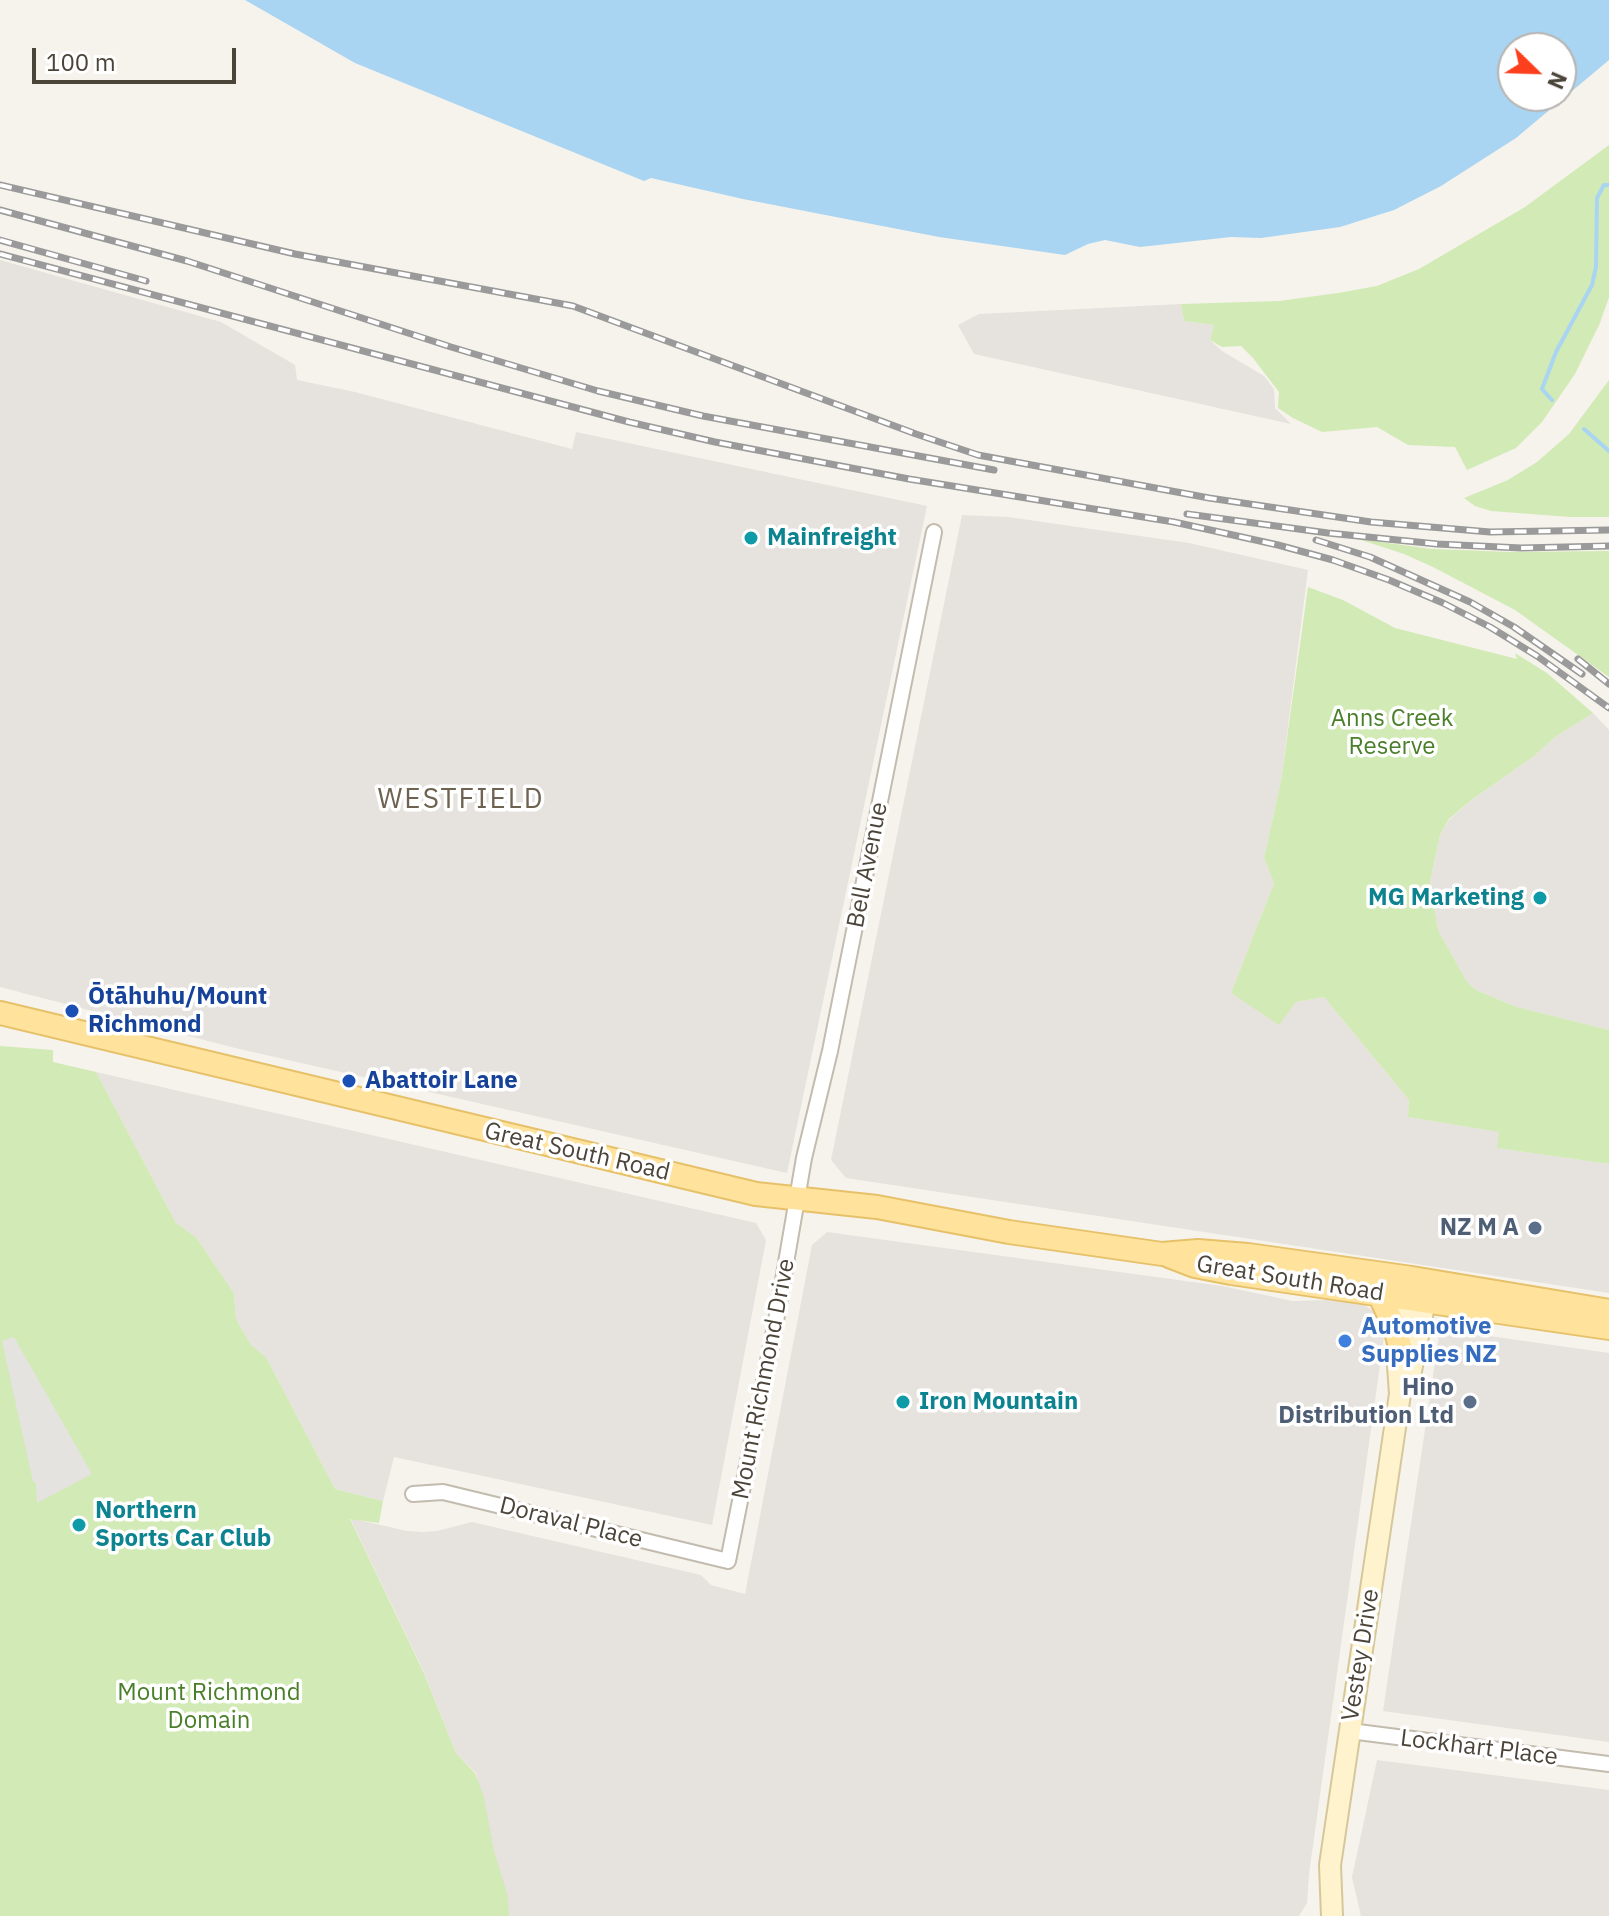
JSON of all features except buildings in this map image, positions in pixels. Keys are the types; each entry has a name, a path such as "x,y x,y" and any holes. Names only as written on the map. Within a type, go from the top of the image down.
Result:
{"main road":[{"name":"Great South Road","path":"0,1013 742,1191 877,1207 1009,1232 1162,1254 1195,1266 1231,1273 1379,1294 1419,1290 1609,1311"},
{"name":"Great South Road","path":"1162,1254 1198,1251 1248,1255 1609,1328"},
{"path":"1379,1294 1395,1328 1401,1350"}],"street":[{"name":"Bell Avenue","path":"798,1198 934,532"},
{"name":"Mount Richmond Drive","path":"728,1561 798,1198"},
{"name":"Vestey Drive","path":"1332,1916 1330,1865 1400,1394 1398,1366 1419,1290"},
{"name":"Vestey Drive","path":"1400,1394 1411,1371 1419,1290"},
{"name":"Doraval Place","path":"413,1494 443,1492 728,1561"},
{"name":"Lockhart Place","path":"1350,1731 1609,1764"}],"shaded area":[{"path":"0,260 221,322 295,365 297,380 355,392 572,449 576,432 927,506 787,1173 235,1048 0,987"},
{"path":"1181,304 1184,321 1214,325 1210,340 1222,351 1264,376 1274,389 1275,408 1291,424 974,354 958,325 979,314"},
{"path":"962,515 1008,517 1189,543 1308,570 1281,781 1264,858 1274,883 1231,993 1296,1002 1324,997 1409,1100 1408,1117 1500,1132 1498,1148 1609,1164 1609,1293 846,1178 831,1160"},
{"path":"1593,713 1609,730 1609,1030 1517,1007 1476,990 1467,982 1438,930 1430,882 1440,835 1449,820 1555,737"},
{"path":"96,1072 756,1223 766,1240 712,1525 394,1457 383,1501 335,1489 266,1357 251,1345 236,1319 234,1293 196,1237 176,1223"},
{"path":"827,1232 1222,1286 1293,1301 1361,1303 1377,1313 1385,1329 1307,1903 1299,1916 505,1916 476,1773 456,1753 423,1670 350,1518 423,1532 472,1522 701,1575 711,1585 745,1594 812,1245"},
{"path":"1440,1329 1609,1353 1609,1742 1383,1711"},
{"path":"14,1337 92,1474 37,1503 36,1483 33,1481 2,1341"},
{"path":"1377,1760 1609,1790 1609,1916 1361,1916 1352,1877"}],"green space":[{"path":"1609,145 1609,297 1600,323 1575,374 1542,422 1516,448 1467,470 1455,447 1408,445 1377,427 1322,432 1293,418 1278,408 1279,392 1241,346 1222,347 1210,340 1214,325 1184,321 1181,304 1279,301 1338,293 1377,286 1419,269 1525,207"},
{"path":"1609,380 1609,517 1491,511 1475,506 1464,498 1508,480 1537,462 1569,434"},
{"path":"1358,539 1432,549 1609,551 1609,677 1515,610 1433,567"},
{"name":"Anns Creek Reserve","path":"1308,587 1343,600 1395,628 1517,659 1515,653 1547,673 1593,713 1555,737 1449,819 1440,835 1430,882 1438,930 1467,982 1476,990 1517,1007 1609,1030 1609,1164 1497,1148 1499,1132 1408,1117 1409,1100 1324,997 1296,1002 1279,1025 1231,993 1274,883 1264,858 1281,781"},
{"name":"Mount Richmond Domain","path":"0,1046 53,1050 53,1062 96,1072 176,1223 196,1237 234,1293 236,1319 251,1345 266,1357 335,1489 383,1501 379,1523 350,1519 423,1671 456,1753 475,1773 484,1797 494,1851 508,1897 509,1916 0,1916"}],"water":[{"path":"245,0 1609,0 1609,60 1577,87 1577,32 1497,32 1497,112 1547,112 1516,138 1441,186 1394,210 1340,227 1261,238 1231,237 1140,247 1105,240 1065,255 939,237 651,178 644,181 355,63"}],"waterway":[{"path":"1552,400 1542,389 1556,352 1592,285 1596,267 1597,198 1604,185 1609,185"},
{"path":"1584,429 1609,451"}],"railway":[{"path":"0,185 295,254 573,306 978,455 1209,498 1371,522 1490,532 1609,530"},
{"path":"0,210 187,261 598,391 703,416 994,470"},
{"path":"0,240 146,281"},
{"path":"0,254 629,422 715,442 909,479 1174,522 1333,560 1443,603 1490,627 1537,656 1609,708"},
{"path":"1187,514 1437,544 1521,548 1609,546"},
{"path":"1316,540 1370,557 1470,602 1514,627 1582,674"},
{"path":"1578,659 1609,684"}],"place":[{"name":"Mainfreight","path":"751,538"},
{"name":"MG Marketing","path":"1540,898"},
{"name":"Ōtāhuhu/Mount Richmond","path":"72,1011"},
{"name":"Abattoir Lane","path":"349,1081"},
{"name":"NZ M A","path":"1535,1228"},
{"name":"Automotive Supplies NZ","path":"1345,1341"},
{"name":"Iron Mountain","path":"903,1402"},
{"name":"Hino Distribution Ltd","path":"1470,1402"},
{"name":"Northern Sports Car Club","path":"79,1525"}],"district":[{"name":"WESTFIELD","path":"461,800"}]}
